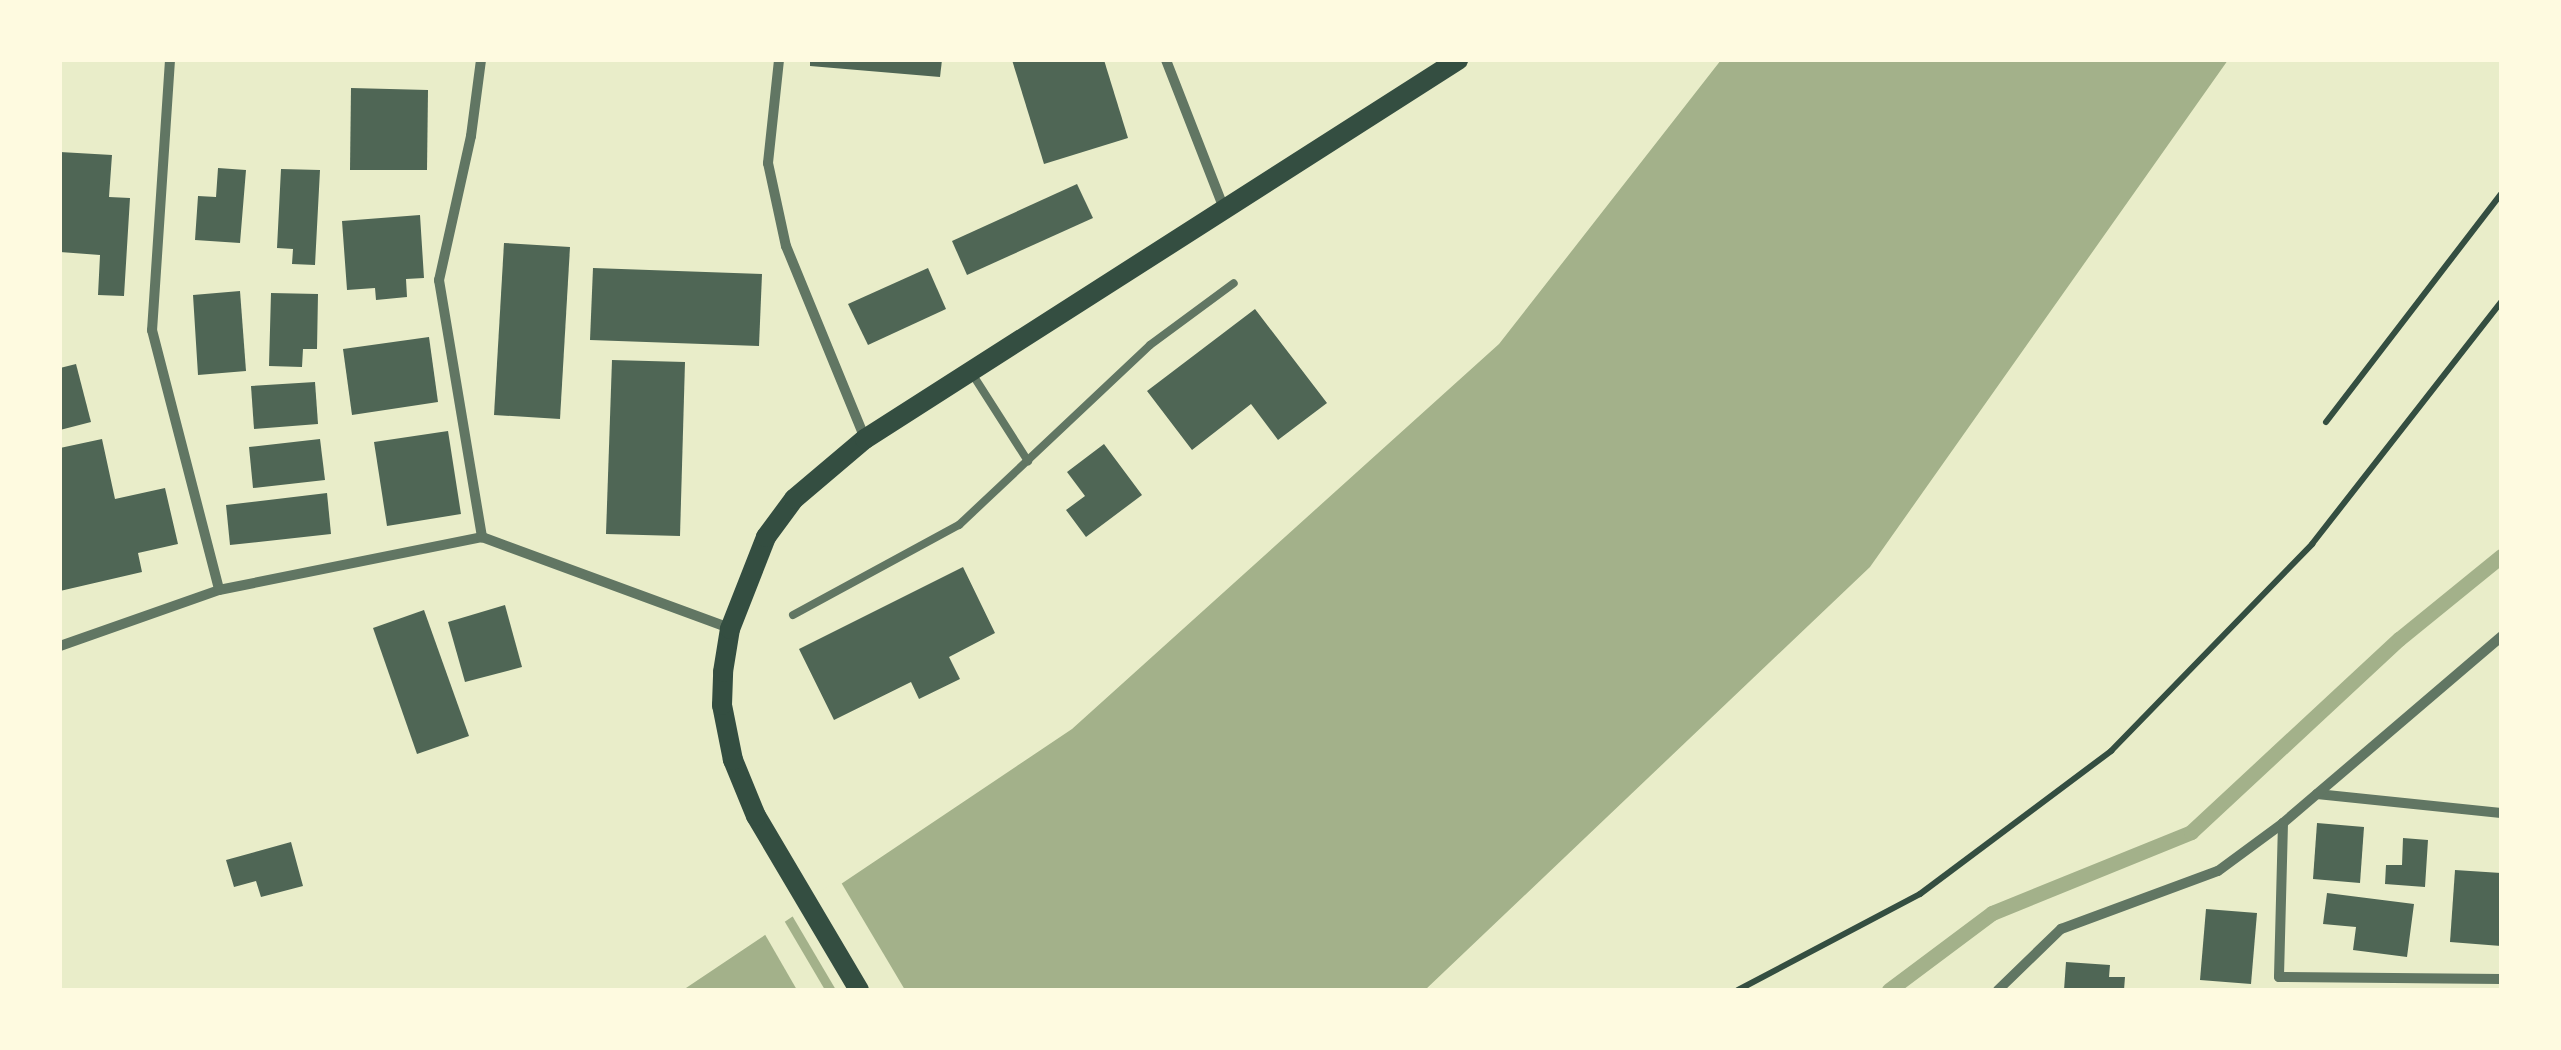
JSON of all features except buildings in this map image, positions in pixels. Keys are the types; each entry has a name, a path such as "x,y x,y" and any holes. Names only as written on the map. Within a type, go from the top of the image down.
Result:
{"main road":[{"path":"859,990 756,816 733,760 722,705 730,629 766,537 794,498 864,439 1223,206 1458,60"}],"street":[{"path":"170,60 152,330 219,590"},
{"path":"481,60 471,136 440,280 482,537"},
{"path":"779,60 768,163 783,229 864,439"},
{"path":"1166,60 1223,206"},
{"path":"60,646 219,590 482,537 730,629"},
{"path":"1998,990 2061,930 2218,871 2283,823 2501,637"},
{"path":"2317,794 2501,813"},
{"path":"2283,823 2279,978 2501,978"}],"lane":[{"path":"793,615 959,525 1150,345 1234,283"},
{"path":"970,372 1028,461"}],"path":[{"path":"2326,422 2501,194"},
{"path":"1738,990 1920,894 2111,751 2312,544 2501,302"}],"shaded area":[{"path":"1721,60 2228,60 1870,567 1425,990 683,990 1072,729 1499,344"}],"pier":[{"path":"839,879 905,990 836,990 790,912"},
{"path":"782,917 825,990 797,990 763,931"}],"waterway":[{"path":"1889,990 1992,913 2191,832 2399,639 2501,556"}]}
